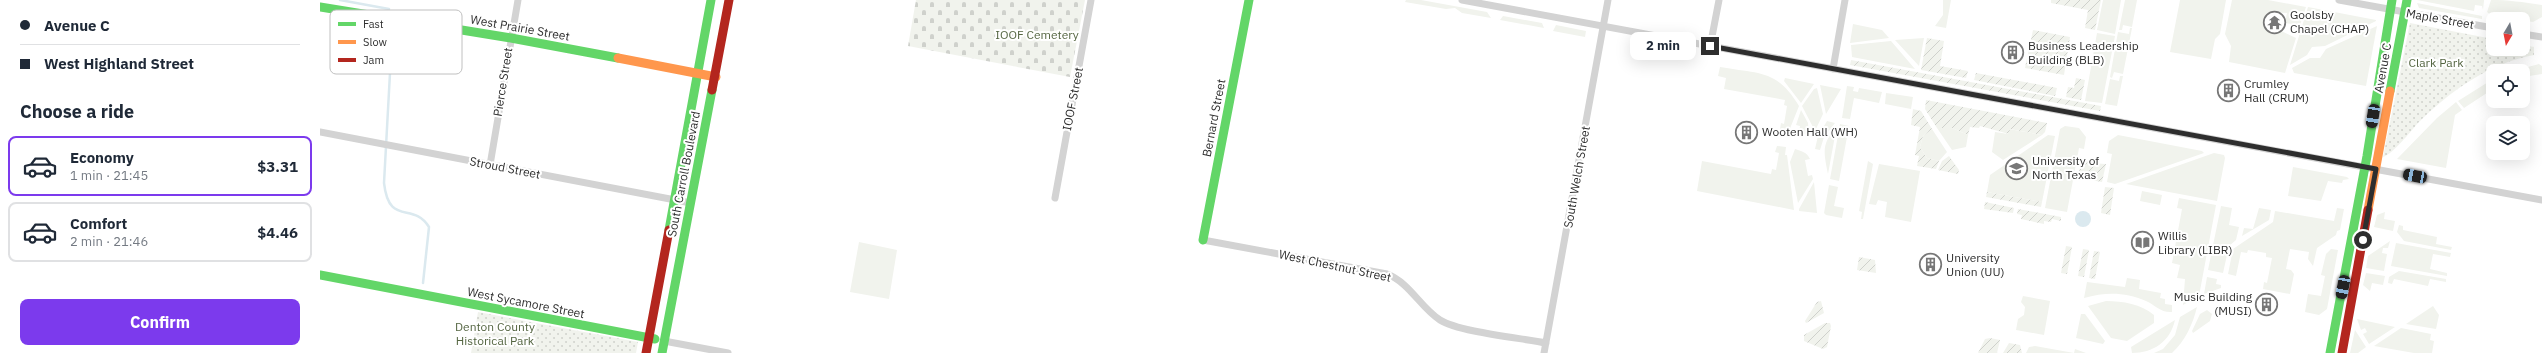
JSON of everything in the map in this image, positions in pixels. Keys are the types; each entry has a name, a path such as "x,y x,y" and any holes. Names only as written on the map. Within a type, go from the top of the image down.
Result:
{"street":[{"name":"Pierce Street","path":"490,165 518,0"},
{"name":"South Carroll Boulevard","path":"646,353 711,0"},
{"name":"South Carroll Boulevard","path":"662,353 716,77 729,0"},
{"name":"IOOF Street","path":"1055,198 1091,0"},
{"name":"Bernard Street","path":"1203,240 1250,0"},
{"path":"1462,0 2542,200"},
{"name":"South Welch Street","path":"1544,353 1608,0"},
{"path":"1710,46 1719,0"},
{"path":"1833,69 1846,0"},
{"name":"Maple Street","path":"2339,0 2486,27"},
{"name":"Avenue C","path":"2330,353 2365,167 2392,0"},
{"name":"Avenue C","path":"2342,353 2407,0"},
{"name":"West Prairie Street","path":"320,7 338,10"},
{"name":"West Prairie Street","path":"462,30 716,77"},
{"path":"2530,35 2542,37"},
{"name":"Stroud Street","path":"320,132 691,203"},
{"name":"West Chestnut Street","path":"1203,240 1387,274 1404,284 1441,321 1458,326 1546,344"},
{"name":"West Sycamore Street","path":"320,275 728,353"}],"green space":[{"name":"IOOF Cemetery","path":"916,0 1085,0 1070,77 908,46"},
{"path":"1406,0 1421,0 1487,12 1491,18 1462,13 1455,8 1446,9 1405,2"},
{"path":"1943,0 1951,0 1946,28 1935,26 1943,15"},
{"path":"2051,0 2101,0 2095,30 2085,28 2088,10 2051,3"},
{"path":"2103,0 2121,0 2115,34 2097,30"},
{"path":"2125,0 2137,0 2132,27 2123,25 2122,30 2119,30"},
{"path":"2180,0 2226,0 2220,34 2215,39 2211,59 2170,52"},
{"path":"2232,0 2268,0 2306,7 2300,25 2285,23 2287,13 2269,12 2265,21 2268,29 2277,29 2296,38 2285,73 2229,62 2231,46 2225,34"},
{"path":"2417,0 2484,1 2483,10 2482,6 2475,5 2474,11"},
{"path":"2491,0 2516,1 2542,5 2542,17 2533,22 2530,22 2530,12 2487,12"},
{"path":"2417,3 2482,16 2482,19 2419,8"},
{"path":"2308,7 2376,21 2325,46 2312,47 2307,55 2290,65"},
{"path":"1503,16 1542,23 1544,28 1500,20"},
{"name":"Clark Park","path":"2410,23 2486,38 2486,56 2530,56 2504,64 2486,64 2486,72 2471,80 2443,100 2418,123 2392,152 2383,157"},
{"path":"1853,24 1882,30 1889,38 1850,43"},
{"path":"1556,25 1586,31 1585,37 1553,31"},
{"path":"2377,26 2366,86 2294,73 2292,68 2310,58 2320,58 2326,49"},
{"path":"2130,28 2132,28 2123,74 2114,72 2112,78 2110,77 2118,32 2129,34"},
{"path":"2033,30 2070,37 2064,75 2025,68"},
{"path":"2097,33 2115,36 2102,103 2085,101"},
{"path":"1924,38 1919,66 1895,40"},
{"path":"1927,38 1944,41 1940,66 1968,71 1966,78 1921,70"},
{"path":"1891,41 1915,69 1852,57 1851,45"},
{"name":"Clark Park","path":"2530,46 2534,47 2534,55 2530,56"},
{"path":"1851,60 2101,106 2100,111 1850,65"},
{"path":"2539,64 2542,66 2542,74 2530,76 2530,66"},
{"path":"1720,67 1766,75 1783,85 1799,106 1789,131 1780,129 1781,123 1784,124 1787,106 1784,105 1785,100 1724,89 1726,78 1718,76"},
{"path":"1976,73 2057,88 2055,96 1974,80"},
{"path":"2120,76 2123,76 2117,106 2105,104 2110,79 2119,81"},
{"path":"1785,78 1814,84 1801,103 1784,81"},
{"path":"2076,78 2085,80 2081,100 2066,97 2068,87 2074,88"},
{"path":"2486,83 2486,94 2464,108 2458,101"},
{"path":"1820,85 1841,89 1826,114"},
{"path":"1847,86 1854,87 1853,91 1858,92 1859,88 1882,92 1879,103 1854,98 1850,119 1842,118"},
{"path":"1817,88 1823,114 1815,131 1802,106 1814,89"},
{"path":"1886,93 1913,97 1911,109 1885,104"},
{"path":"1926,100 2047,123 2045,132 2042,135 2010,129 2009,134 1980,126 1979,128 1970,127 1968,135 1952,128 1937,128 1925,109"},
{"path":"2456,102 2462,110 2455,115 2446,168 2397,159 2437,118"},
{"path":"1913,109 1921,111 1932,129 1923,136 1920,147 1927,158 1939,161 1936,169 1917,166 1919,156 1915,155 1920,127 1911,125"},
{"path":"1801,110 1808,123 1809,135 1799,133 1800,126 1796,125"},
{"path":"1827,121 1835,123 1824,137 1820,150 1815,149 1818,136"},
{"path":"1840,124 1849,126 1839,181 1830,179"},
{"path":"1837,125 1828,174 1825,159 1825,148 1826,143"},
{"path":"2065,126 2079,128 2086,137 2084,149 2079,148 2067,212 2045,208 2060,129"},
{"path":"1937,128 1952,128 1968,135 1966,147 1952,150"},
{"path":"1932,129 1947,152 1939,161 1927,158 1920,147 1923,136"},
{"path":"2009,129 2042,135 2003,160 1992,152 1995,132 2008,134"},
{"path":"2048,135 2055,136 2042,202 1987,192 1990,175"},
{"path":"2118,135 2202,151 2204,153 2115,184 2107,182 2112,154 2107,153 2109,141"},
{"path":"1777,146 1786,147 1785,155 1787,155 1794,210 1697,191 1702,161 1771,174 1772,169 1776,170 1779,153 1775,152"},
{"path":"1795,149 1804,152 1809,157 1810,159 1805,160 1808,176 1812,175 1813,179 1798,203 1790,162"},
{"path":"2214,153 2224,155 2225,158 2217,201 2126,184"},
{"path":"1949,156 1959,170 1958,174 1938,170 1942,161"},
{"path":"2081,160 2088,161 2088,163 2106,164 2102,182 2078,178"},
{"path":"1868,161 1873,164 1863,219 1861,219 1862,212 1859,211"},
{"path":"1879,164 1920,171 1911,222 1885,217 1887,202 1878,200 1876,205 1869,204"},
{"path":"2293,167 2347,177 2349,179 2343,180 2342,183 2328,181 2321,201 2288,196"},
{"path":"1814,182 1817,213 1799,211 1799,209"},
{"path":"1829,185 1838,187 1834,206 1844,208 1842,218 1826,215 1824,213"},
{"path":"2105,187 2114,188 2110,215 2101,213"},
{"path":"2142,191 2162,195 2160,205 2140,201"},
{"path":"1987,192 2042,202 2041,207 1986,197"},
{"path":"2179,198 2216,205 2199,296 2183,305 2185,279 2177,278 2180,265 2172,263 2182,209 2177,208"},
{"path":"1985,202 2014,208 2013,213 1984,209"},
{"path":"2221,206 2232,208 2229,225 2239,227 2236,240 2229,246 2223,273 2208,270"},
{"path":"2259,208 2271,210 2269,220 2242,236 2244,228 2253,229"},
{"path":"2337,208 2344,209 2340,230 2337,231 2336,235 2317,248 2313,266 2308,259 2309,252 2290,249 2286,269 2291,270 2294,274 2290,294 2263,289 2264,282 2267,283 2272,258 2266,257 2266,253 2248,250 2247,253 2241,252 2236,276 2228,274 2233,249 2273,222 2275,211 2334,221"},
{"path":"2018,209 2061,217 2061,221 2052,219 2051,222 2044,221 2044,224 2021,219 2022,215 2017,214"},
{"path":"2385,212 2384,219 2395,221 2393,231 2374,227 2377,215"},
{"path":"2399,225 2403,226 2403,230 2437,237 2436,244 2452,247 2451,250 2404,241 2397,232"},
{"path":"2390,241 2388,248 2383,248 2382,253 2387,254 2384,271 2366,268 2368,256"},
{"path":"859,242 897,250 889,299 850,292"},
{"path":"2396,243 2451,253 2450,257 2433,254 2430,269 2447,273 2447,276 2391,266"},
{"path":"2066,246 2072,247 2067,274 2061,273"},
{"path":"2083,249 2089,250 2084,277 2078,276"},
{"path":"2331,249 2338,250 2327,309 2319,315 2305,312 2308,294 2321,296 2325,276 2321,275 2326,254"},
{"path":"2094,251 2100,252 2095,279 2089,278"},
{"path":"1859,257 1875,260 1876,273 1857,270"},
{"path":"2399,271 2446,279 2446,282 2430,279 2428,286 2394,279 2392,284 2388,283 2389,277"},
{"path":"2366,273 2385,276 2383,285 2372,283 2370,291 2363,285"},
{"path":"2207,277 2217,279 2216,284 2221,285 2221,288 2204,294"},
{"path":"2127,278 2140,280 2139,289 2161,293 2160,298 2165,299 2165,304 2172,305 2172,312 2165,311 2146,301 2131,296 2108,294 2084,298 2087,282 2125,287"},
{"path":"2023,296 2050,301 2044,335 2016,330 2018,319 2024,315 2025,307 2021,302"},
{"path":"1821,301 1824,313 1806,323 1805,321 1817,302"},
{"path":"2106,301 2125,303 2143,308 2154,315 2154,323 2127,341 2111,338 2088,306"},
{"path":"2433,306 2439,315 2436,329 2406,324"},
{"path":"2197,307 2188,332 2177,348 2172,353 2154,353 2163,349 2175,335 2180,317"},
{"path":"2207,310 2212,314 2210,321 2193,333 2192,331 2200,314"},
{"name":"Denton County Historical Park","path":"478,312 638,342 636,353 471,353"},
{"path":"2081,314 2085,314 2105,341 2103,344 2076,338"},
{"path":"2357,319 2395,327 2369,344 2363,334 2367,332 2365,328 2361,330"},
{"path":"2175,320 2173,328 2160,345 2147,351 2132,353 2131,347"},
{"path":"1825,323 1830,323 1831,326 1827,347 1823,349 1804,341 1804,335"},
{"path":"2401,328 2431,334 2430,340 2434,341 2432,353 2414,353 2374,346"},
{"path":"2355,330 2366,347 2358,353 2350,353"},
{"path":"1990,338 2000,340 1997,353 1978,353 1985,339"},
{"path":"2009,343 2020,345 2022,353 2003,353"},
{"path":"2035,346 2074,353 2026,353 2029,347"},
{"path":"2075,349 2086,353 2074,353"}],"shaded area":[{"path":"2083,211 2089,213 2091,219 2089,225 2083,227 2077,225 2075,219 2077,213"}],"waterway":[{"path":"340,0 389,9"},
{"path":"390,74 384,183 391,205 402,212 416,215 423,219 429,227 423,283"}],"traffic: fast":[{"path":"669,230 711,0"},
{"path":"1203,240 1249,0"},
{"path":"2330,353 2367,156 2392,0"},
{"path":"2390,91 2407,0"},
{"path":"320,7 338,10"},
{"path":"462,30 618,58"},
{"path":"662,353 712,90"},
{"path":"320,275 655,339"}],"traffic: slow":[{"path":"618,58 716,77"},
{"path":"2368,210 2390,91"}],"traffic: jam":[{"path":"712,90 729,0"},
{"path":"2342,353 2368,210"},
{"path":"646,353 669,230"}],"place":[{"name":"Goolsby Chapel (CHAP)","path":"2275,22"},
{"name":"Business Leadership Building (BLB)","path":"2013,53"},
{"name":"Crumley Hall (CRUM)","path":"2228,91"},
{"name":"Wooten Hall (WH)","path":"1747,132"},
{"name":"University of North Texas","path":"2016,168"},
{"name":"Willis Library (LIBR)","path":"2142,243"},
{"name":"University Union (UU)","path":"1931,265"},
{"name":"Music Building (MUSI)","path":"2267,304"}],"route":[{"path":"1710,46 2376,169 2363,240"}]}
